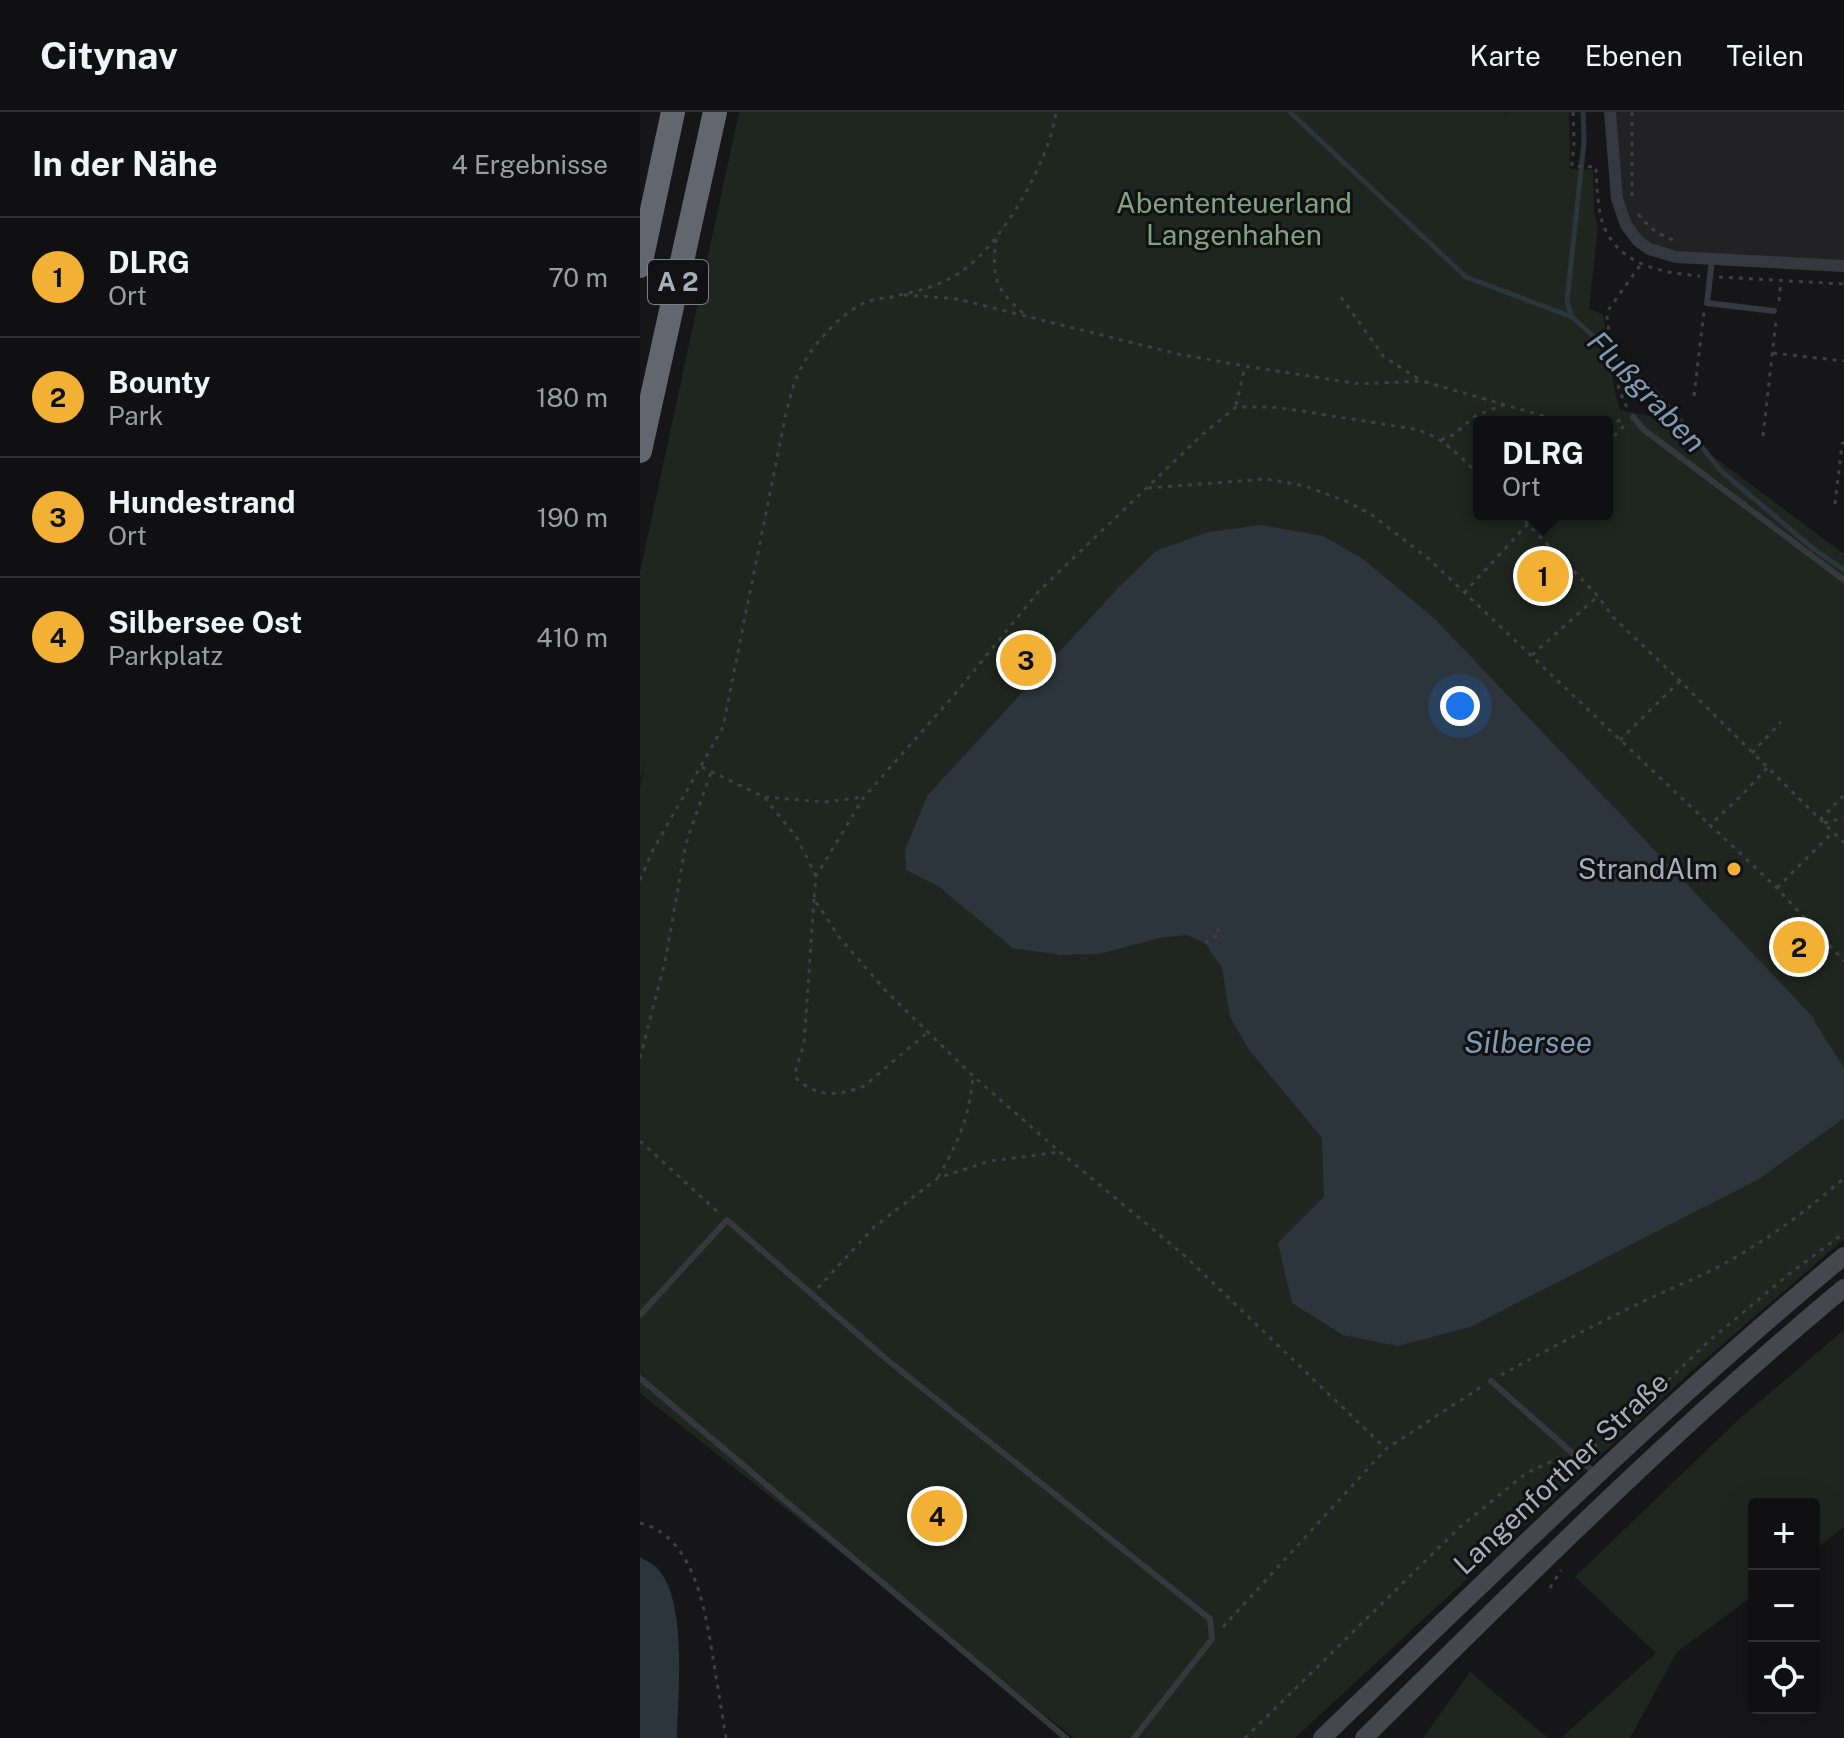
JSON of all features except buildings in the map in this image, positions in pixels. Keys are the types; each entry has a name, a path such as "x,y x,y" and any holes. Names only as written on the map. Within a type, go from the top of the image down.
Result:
{"highway":[{"name":"A 2","path":"640,266 673,112"},
{"name":"A 2","path":"640,451 715,112"}],"main road":[{"name":"Langenforther Straße","path":"1322,1738 1702,1377 1844,1256"},
{"name":"Langenforther Straße","path":"1364,1738 1655,1454 1844,1288"}],"street":[{"path":"1610,112 1621,214 1632,234 1649,249 1662,254 1712,260 1844,266"}],"lane":[{"path":"1712,260 1707,303 1774,311"},
{"path":"1633,417 1643,429 1844,580"},
{"path":"640,1315 727,1220 885,1358 1210,1619 1212,1639 1134,1738"},
{"path":"640,1378 1066,1738"},
{"path":"1491,1381 1598,1475"}],"path":[{"path":"640,880 653,850 723,727 787,408 798,373 820,337 841,318 868,301 936,284 962,271 996,239 1042,162 1056,112"},
{"path":"1573,112 1572,166 1596,167"},
{"path":"1632,112 1632,196"},
{"path":"1634,208 1646,225 1674,241"},
{"path":"996,239 993,263 997,282 1007,299 1026,315"},
{"path":"1633,417 1623,400 1617,378 1607,317 1609,309 1641,264 1675,274 1844,284"},
{"path":"1763,436 1781,281"},
{"path":"900,295 957,299 1178,354 1245,366 1360,384 1422,381"},
{"path":"1341,297 1384,357 1422,381 1545,416"},
{"path":"1694,396 1703,313 1707,303"},
{"path":"1773,353 1844,361"},
{"path":"928,1032 864,1086 856,1089 818,1093 807,1089 797,1079 796,1069 804,1044 816,876 864,797 955,694 1039,591 1203,434 1236,407 1245,366"},
{"path":"1475,416 1505,404"},
{"path":"1236,407 1301,411 1430,433 1473,469"},
{"path":"1613,422 1633,417"},
{"path":"1613,437 1633,417"},
{"path":"1441,440 1453,435 1473,418"},
{"path":"1835,504 1844,442"},
{"path":"1148,488 1266,479 1305,486 1372,515 1429,559 1777,888 1844,961"},
{"path":"1525,520 1598,596 1613,617 1844,843"},
{"path":"1464,593 1531,520"},
{"path":"1531,656 1598,596"},
{"path":"1620,740 1680,681"},
{"path":"1752,753 1781,722"},
{"path":"702,767 764,797 824,802 864,797"},
{"path":"1710,825 1767,768"},
{"path":"640,1058 665,962 686,843 711,772"},
{"path":"1822,822 1844,795"},
{"path":"764,797 797,838 816,876"},
{"path":"1822,822 1844,818"},
{"path":"1777,888 1833,832"},
{"path":"814,899 839,937 886,991 973,1076 1185,1256 1386,1449"},
{"path":"1205,943 1220,933"},
{"path":"938,1178 959,1139 971,1100 973,1076"},
{"path":"640,1141 727,1220"},
{"path":"813,1294 874,1227 938,1178 990,1161 1060,1152"},
{"path":"1212,1639 1386,1449 1491,1381 1589,1327 1698,1278 1739,1255 1787,1224 1844,1178"},
{"path":"1245,1738 1460,1527 1525,1474 1545,1463 1600,1444 1709,1341 1844,1233"},
{"path":"640,1523 661,1533 690,1567 706,1613 726,1738"}],"shaded area":[{"path":"1610,112 1844,112 1844,266 1662,254 1626,225"}],"green space":[{"name":"Abententeuerland Langenhahen","path":"739,112 1506,112 1505,120 1507,112 1569,112 1570,169 1593,170 1594,212 1598,226 1589,309 1603,314 1620,410 1663,419 1844,554 1844,1239 1695,1368 1295,1738 1074,1738 640,1393 640,786 646,761 640,780 640,572"},
{"path":"1844,1330 1844,1527 1820,1545 1820,1498 1748,1498 1748,1599 1677,1652 1630,1738 1561,1738 1656,1653 1575,1577 1740,1418"},
{"path":"1470,1672 1548,1738 1423,1738"}],"water":[{"name":"Silbersee","path":"1261,525 1323,536 1363,559 1436,620 1813,1017 1844,1068 1844,1118 1759,1179 1470,1327 1398,1346 1343,1335 1292,1303 1278,1243 1324,1197 1322,1138 1250,1051 1230,1017 1222,968 1205,943 1187,935 1159,938 1099,954 1060,955 1013,948 938,886 906,870 905,850 927,796 1119,587 1156,551 1208,532"},
{"path":"640,1557 656,1567 666,1581 673,1600 679,1648 677,1738 640,1738"}],"waterway":[{"name":"Flußgraben","path":"1290,112 1466,277 1572,317 1652,389 1721,471 1815,550 1844,570"},
{"path":"1572,317 1567,301 1584,142 1583,112"}],"place":[{"name":"DLRG","path":"1543,576"},
{"name":"Hundestrand","path":"1026,660"},
{"name":"StrandAlm","path":"1734,869"},
{"name":"Bounty","path":"1799,947"},
{"name":"Silbersee Ost","path":"937,1516"}]}
